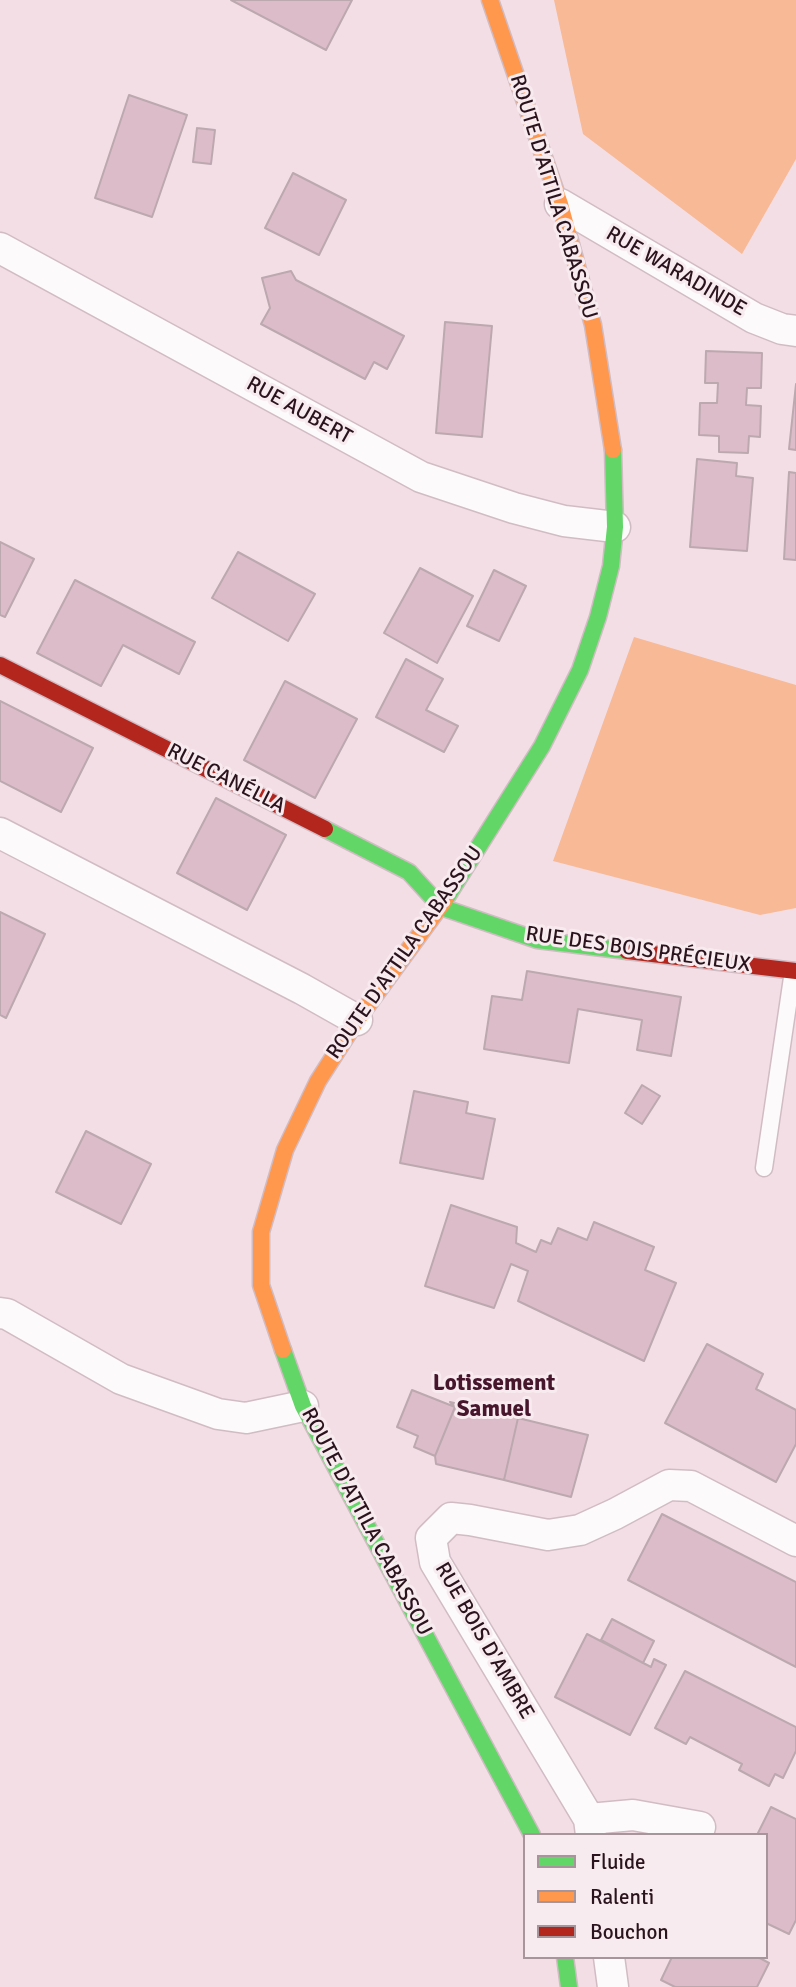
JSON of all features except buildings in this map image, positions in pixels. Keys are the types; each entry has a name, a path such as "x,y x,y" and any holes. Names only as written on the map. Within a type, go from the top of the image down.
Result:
{"main road":[{"name":"ROUTE D'ATTILA CABASSOU","path":"490,0 560,204 593,325 613,450 615,527 611,566 598,617 580,670 542,746 442,907 357,1020 318,1082 285,1150 261,1232 261,1285 303,1406 531,1833"},
{"name":"RUE CANÉLLA","path":"0,664 409,872 442,907"},
{"name":"RUE DES BOIS PRÉCIEUX","path":"442,907 537,940 794,971"},
{"path":"565,1959 569,1987"}],"street":[{"name":"RUE WARADINDE","path":"560,204 754,318 782,329 796,331"},
{"name":"RUE AUBERT","path":"0,247 421,477 514,508 564,521 615,527"},
{"path":"0,833 357,1020"},
{"path":"0,1313 7,1314 121,1379 218,1414 246,1418 303,1406"},
{"name":"RUE BOIS D'AMBRE","path":"590,1827 435,1562 431,1538 451,1518 548,1535 580,1530 668,1485 691,1486 796,1541"},
{"path":"590,1827 633,1815 700,1827"},
{"path":"609,1959 613,1987"}],"lane":[{"path":"764,1168 794,971"}],"shaded area":[{"path":"554,0 796,0 796,159 742,254 583,134"},
{"path":"634,637 796,685 796,908 760,915 553,861"}],"traffic: fast":[{"path":"445,900 542,746 580,670 598,617 611,566 615,527 613,450"},
{"path":"325,829 409,872 441,907 537,940 627,951"},
{"path":"283,1350 303,1406 531,1833"},
{"path":"565,1959 569,1987"}],"traffic: slow":[{"path":"490,0 560,204 593,325 613,450"},
{"path":"283,1350 261,1285 261,1232 285,1150 318,1081 357,1020 445,900"}],"traffic: jam":[{"path":"0,665 325,829"},
{"path":"627,951 796,971"}],"district":[{"name":"Lotissement Samuel","path":"494,1397"}]}
